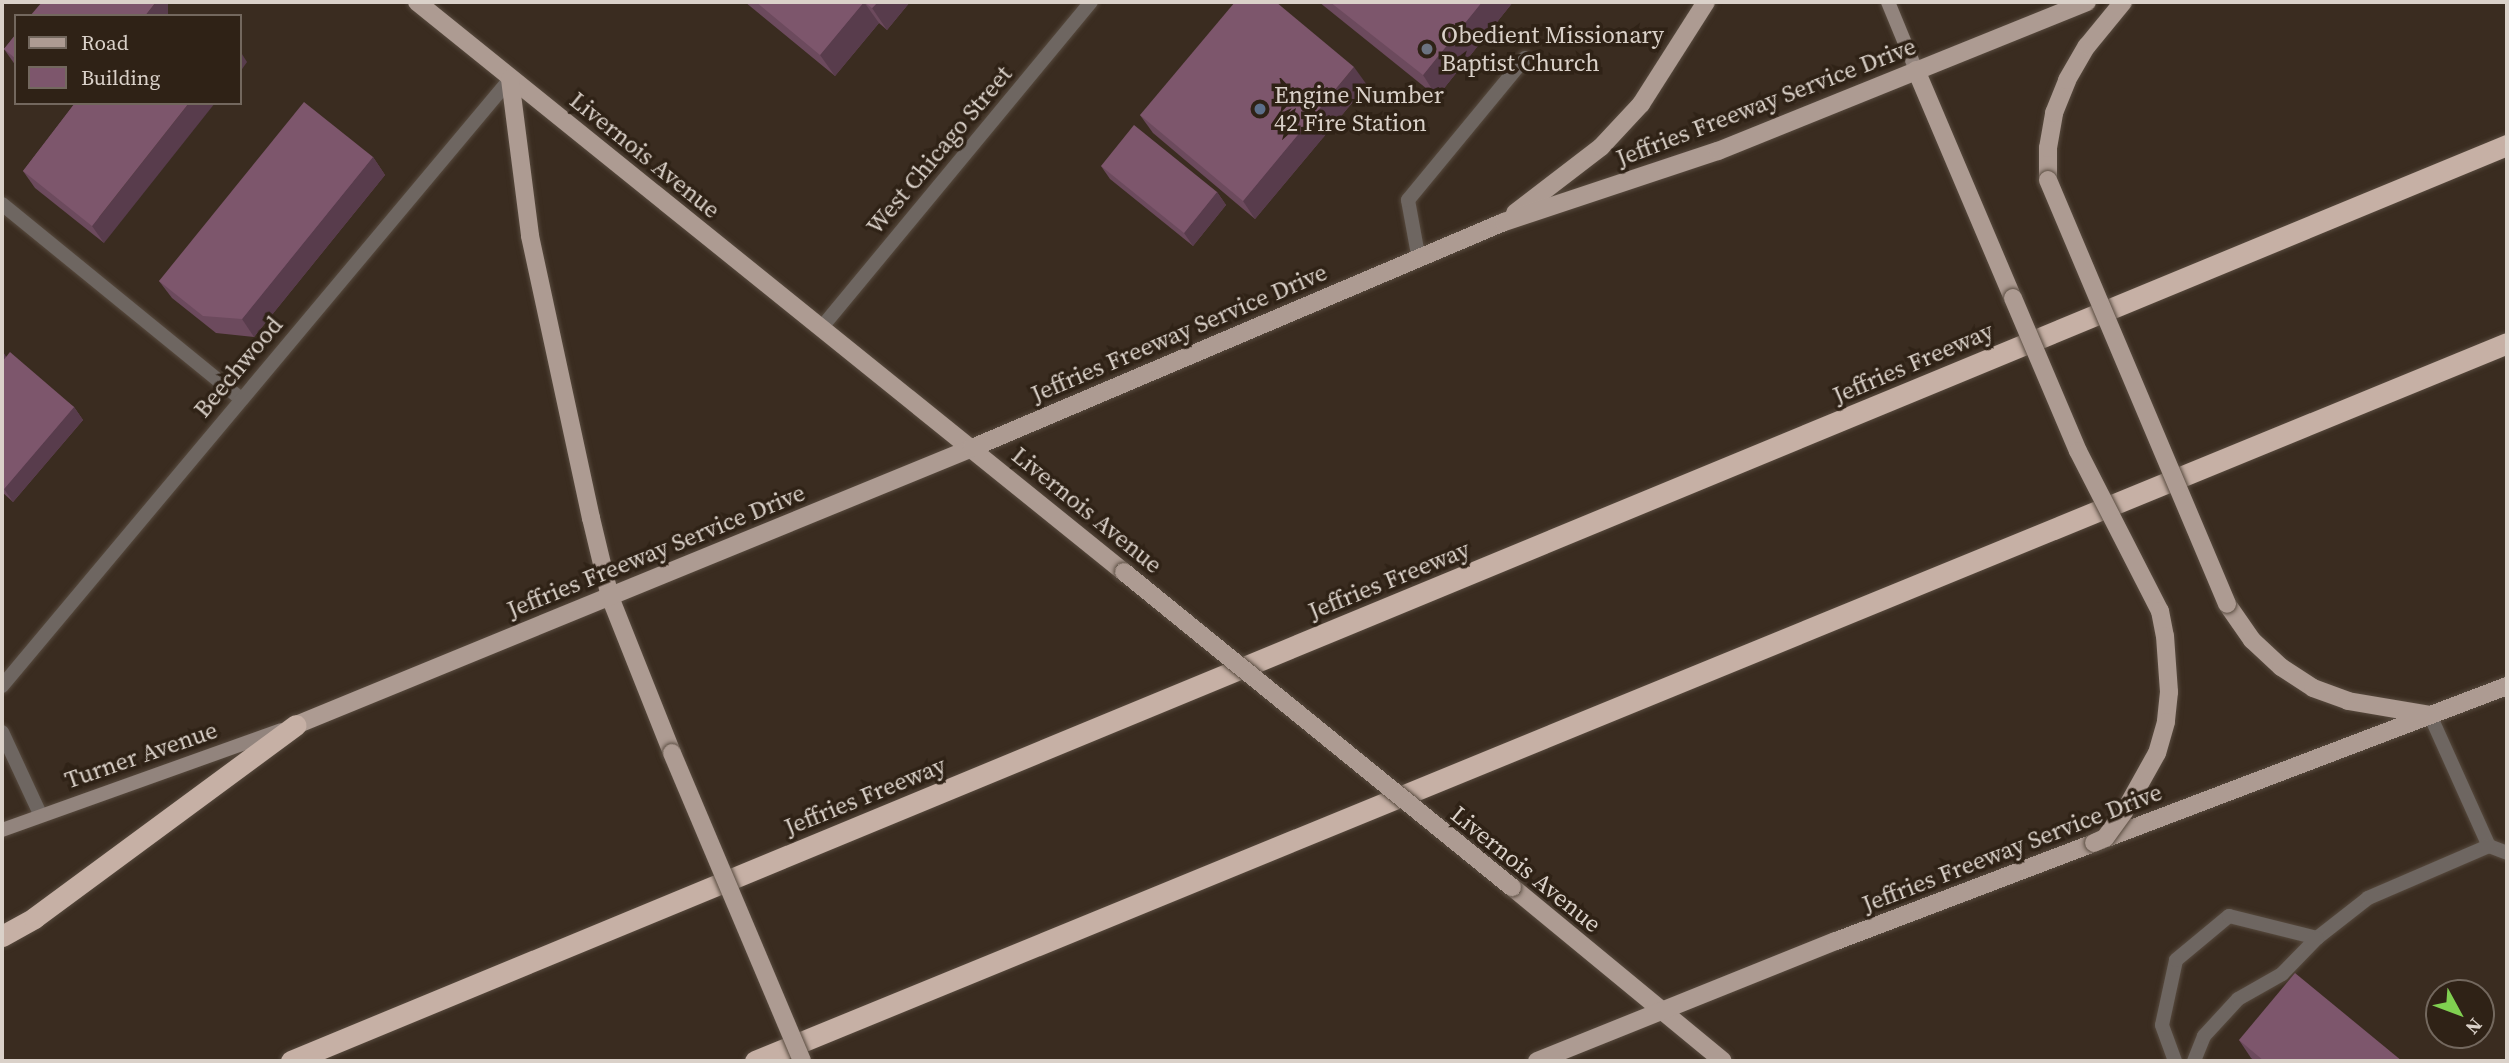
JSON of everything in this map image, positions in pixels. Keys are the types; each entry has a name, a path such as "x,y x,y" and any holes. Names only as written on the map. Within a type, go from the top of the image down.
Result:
{"highway":[{"name":"Jeffries Freeway","path":"290,1061 2507,145"},
{"path":"755,1061 2507,343"},
{"path":"2,936 34,918 296,725"}],"main road":[{"name":"Livernois Avenue","path":"417,2 972,448 1723,1061"},
{"path":"1504,222 1601,147 1641,104 1706,2"},
{"name":"Jeffries Freeway Service Drive","path":"296,725 972,448 1504,222 1718,151 2087,2"},
{"path":"2123,2 2087,46 2067,80 2054,113 2048,148 2048,180 2227,604 2252,640 2281,667 2313,688 2348,701 2430,715"},
{"path":"1916,70 2078,451 2160,611 2169,692 2166,722 2157,753 2124,812 2105,838 2094,843"},
{"path":"510,79 530,236 610,597 672,753 802,1061"},
{"name":"Jeffries Freeway Service Drive","path":"1536,1061 2094,843 2507,686"}],"street":[{"name":"West Chicago Street","path":"822,327 1091,2"},
{"path":"1888,2 1916,70"},
{"path":"1419,260 1408,200 1525,58"},
{"name":"Beechwood","path":"2,686 510,79"},
{"path":"2,204 241,399"},
{"path":"2430,715 2489,846 2507,853"},
{"name":"Turner Avenue","path":"2,830 40,814 296,725"},
{"path":"2,732 40,814"},
{"path":"2194,1061 2204,1036 2238,999 2283,974 2317,938 2368,898 2489,846"},
{"path":"2175,1061 2162,1025 2176,960 2229,916 2317,938"}],"building":[{"path":"42,2 156,2 147,14 32,14"},
{"path":"756,2 864,2 820,55"},
{"path":"864,2 878,2 872,8"},
{"name":"Engine Number 42 Fire Station","path":"1235,2 1276,2 1354,67 1243,201 1140,115"},
{"name":"Obedient Missionary Baptist Church","path":"1330,2 1482,2 1423,75"},
{"path":"14,36 14,57 4,49"},
{"path":"304,102 373,157 242,319 203,316 159,281"},
{"path":"73,105 187,105 92,226 23,171"},
{"path":"1134,125 1217,192 1184,233 1101,166"},
{"path":"10,352 74,407 4,489 2,362"},
{"path":"2295,973 2402,1061 2264,1061 2239,1040"}],"place":[{"name":"Obedient Missionary Baptist Church","path":"1427,49"},
{"name":"Engine Number 42 Fire Station","path":"1260,109"}]}
